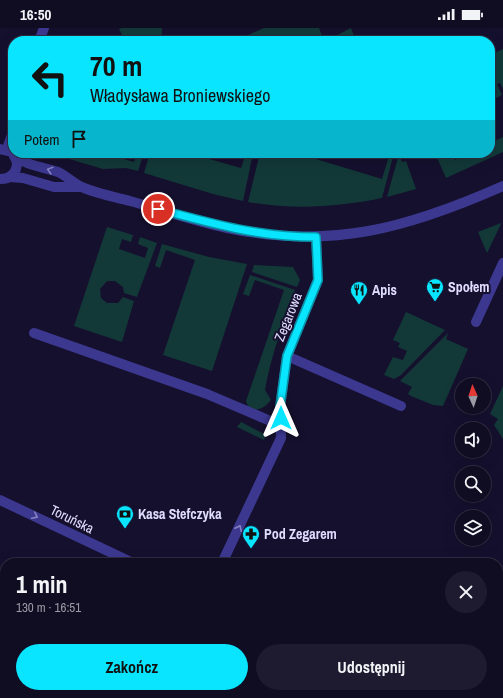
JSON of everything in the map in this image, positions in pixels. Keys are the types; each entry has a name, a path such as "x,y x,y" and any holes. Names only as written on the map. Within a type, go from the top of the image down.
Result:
{"street":[{"path":"5,178 17,168 15,158"},
{"path":"18,158 27,163 58,173 83,187 226,228 262,234 316,237 351,234 418,220 460,205 503,186"},
{"path":"5,178 23,178 54,187 83,187"},
{"name":"Zegarowa","path":"224,558 281,438 282,426 280,407 287,356 318,280 316,237"},
{"path":"476,322 503,263"},
{"path":"34,333 207,394 282,426"},
{"path":"287,356 401,406"},
{"name":"Toruńska","path":"0,500 122,558"}],"green space":[{"path":"162,28 161,36 122,36 119,29"},
{"path":"264,28 319,28 322,36 246,36"},
{"path":"351,28 354,36 336,36"},
{"path":"503,49 503,89 500,83 497,84 502,95 495,98 495,93 497,92 495,90 495,53"},
{"path":"503,137 503,152 495,156 495,141"},
{"path":"66,158 120,158 134,162 135,158 142,158 138,171 126,168 103,169"},
{"path":"148,158 206,158 241,168 244,158 252,158 243,201 213,194 144,173"},
{"path":"259,158 313,158 382,179 388,158 393,158 382,198 349,204 299,207 248,202"},
{"path":"398,158 400,158 402,162 406,161 416,189 387,197"},
{"path":"437,158 454,158 455,160 459,158 490,158 446,178"},
{"path":"501,223 500,226 487,253 478,232"},
{"path":"107,227 133,235 131,242 122,239 119,249 145,258 148,248 138,244 140,237 157,243 137,297 124,293 123,287 115,281 107,281 100,289 101,298 107,303 118,303 123,297 134,301 122,342 74,326"},
{"path":"162,244 209,257 247,264 212,371 163,355 195,260 166,250 160,268 155,266"},
{"path":"254,265 293,267 300,280 297,287 252,272"},
{"path":"250,275 295,290 278,340 265,390 271,400 264,407 255,410 249,409 246,401 284,290 255,280 249,296 243,294"},
{"path":"406,312 445,330 401,375 394,379 384,375 393,357 403,360 407,351 398,347 400,343 393,340"},
{"path":"448,333 446,339 468,349 443,406 433,405 411,396 408,394 412,387 400,381"},
{"path":"503,386 503,439 494,425 498,419 490,414"},
{"path":"241,422 266,435 264,440 237,427"}],"place":[{"name":"Społem","path":"435,302"},
{"name":"Apis","path":"359,305"},
{"name":"Kasa Stefczyka","path":"125,529"},
{"name":"Pod Zegarem","path":"251,549"}],"route":[{"path":"158,209 226,228 262,234 316,237 318,280 287,356 280,407 281,418"}]}
